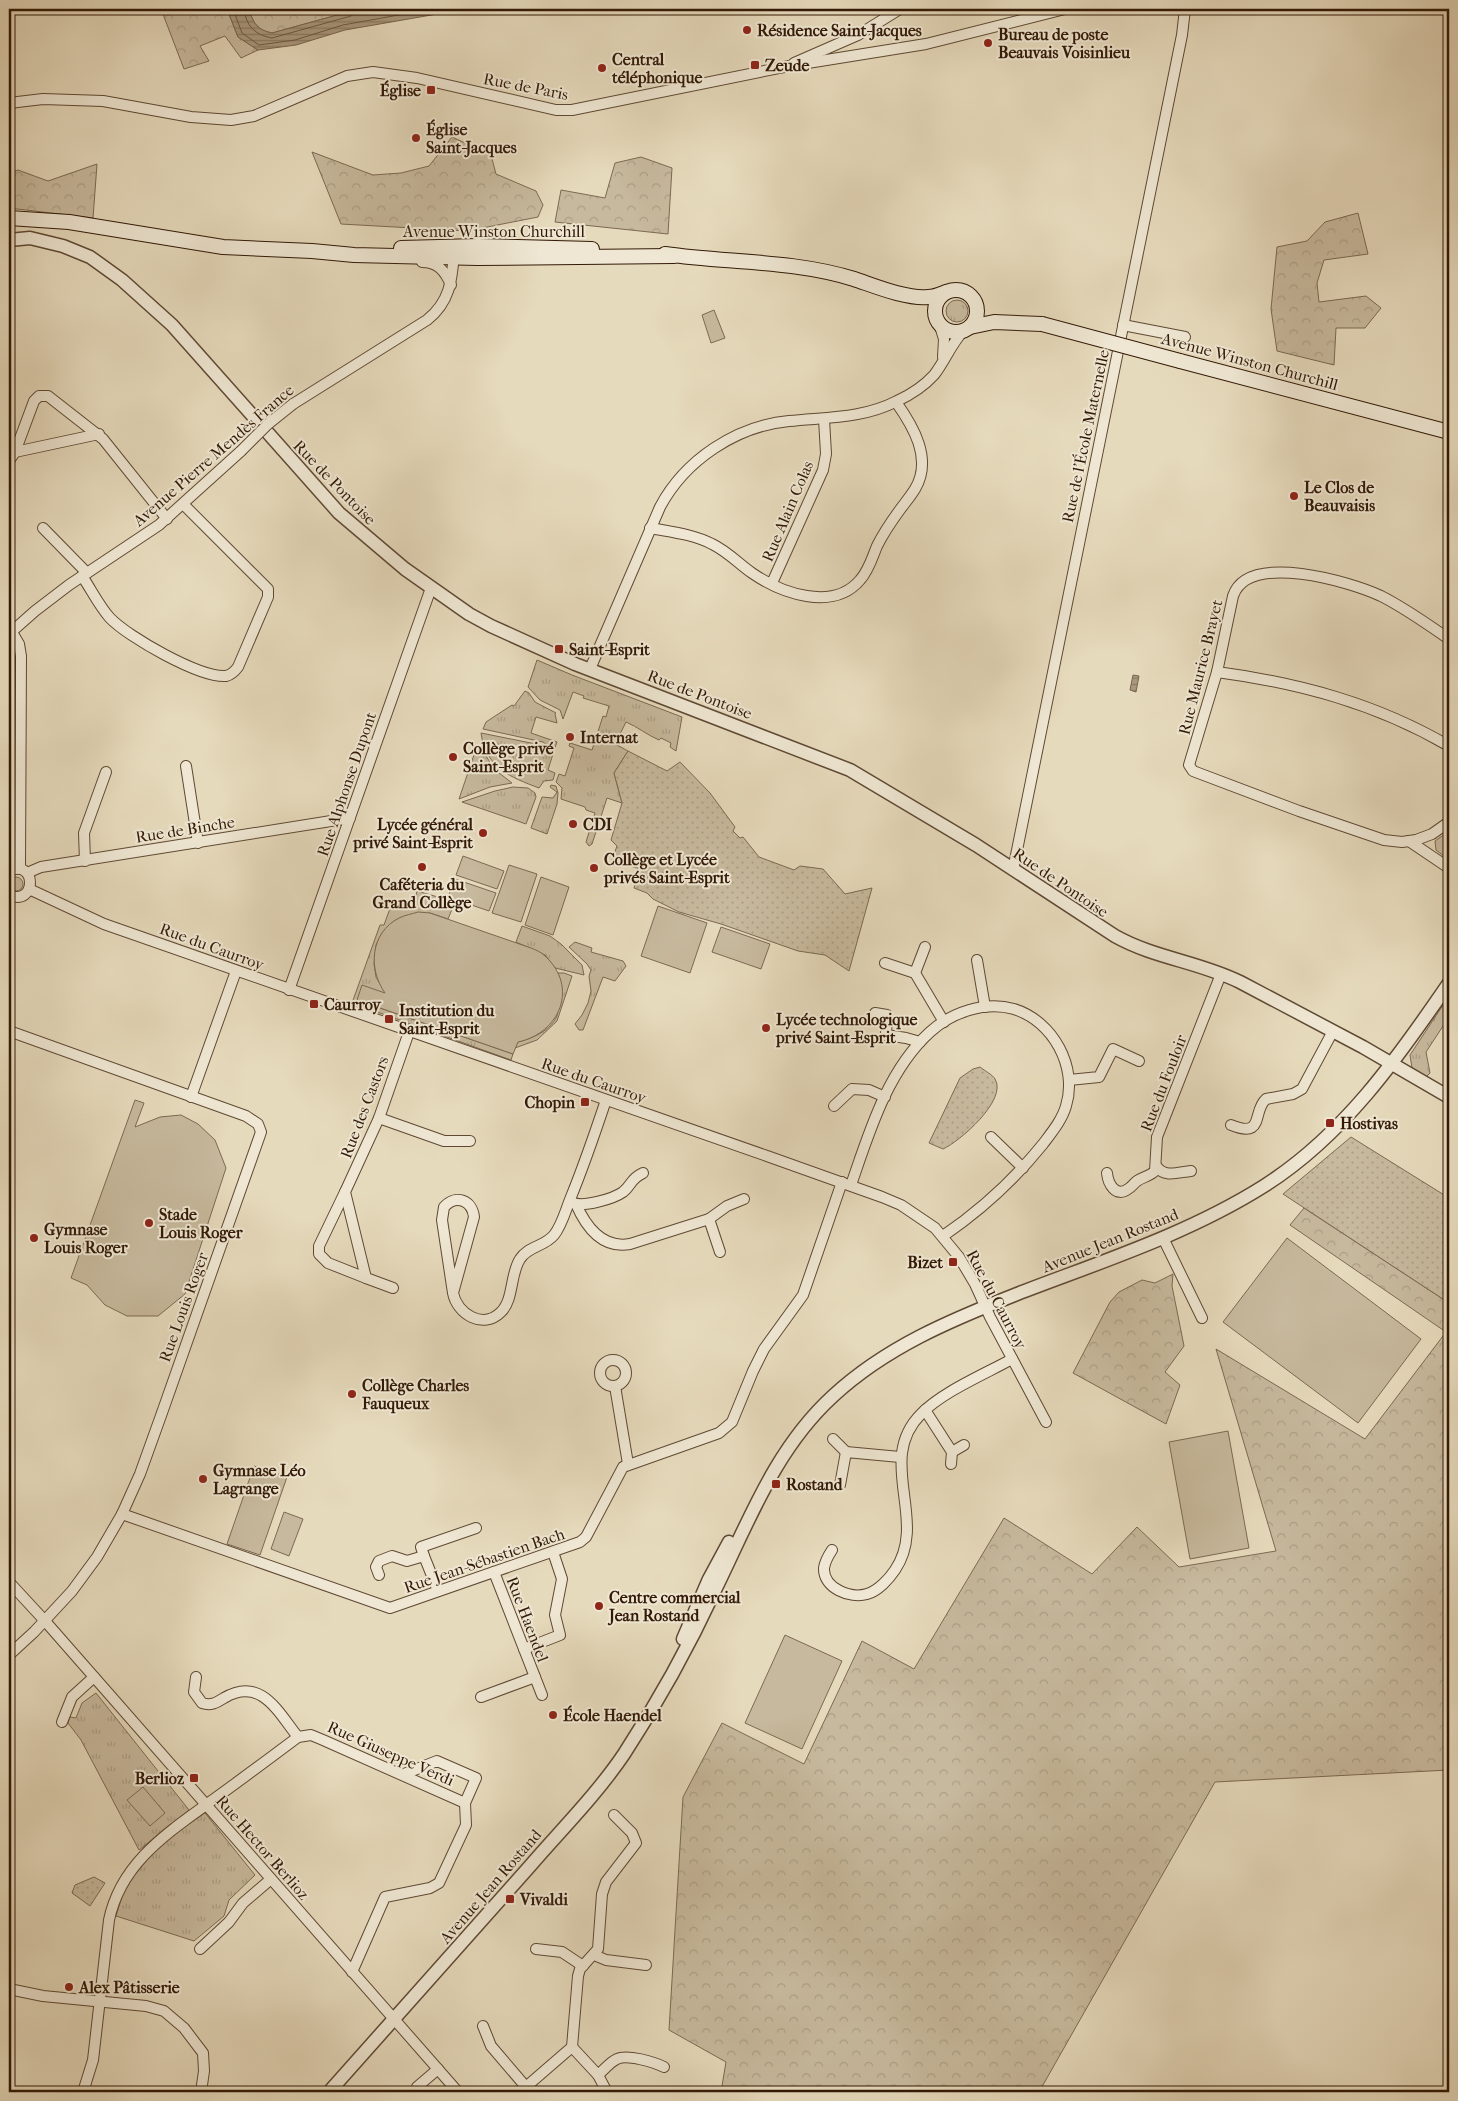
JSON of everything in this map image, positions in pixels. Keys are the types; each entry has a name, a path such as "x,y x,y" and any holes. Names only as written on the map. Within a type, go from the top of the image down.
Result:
{"main road":[{"name":"Avenue Winston Churchill","path":"9,218 69,222 223,247 312,251 674,256 756,262 836,274 879,287 927,298 946,292"},
{"name":"Avenue Winston Churchill","path":"312,251 364,256 454,252"},
{"name":"Avenue Winston Churchill","path":"879,287 924,307 937,319"},
{"path":"964,291 973,297 977,305 976,318 967,328 951,331 937,319 938,301 946,292 964,291"},
{"name":"Avenue Winston Churchill","path":"977,305 992,314 1017,317 1449,432"},
{"name":"Avenue Winston Churchill","path":"967,328 994,322 1042,324"}],"street":[{"path":"789,66 863,32 900,9"},
{"name":"Rue de Paris","path":"9,102 43,99 103,101 191,117 231,120 254,116 353,74 373,72 434,82 567,111 789,66 926,44 1065,9"},
{"name":"Rue de l'École Maternelle","path":"1013,870 1176,62 1185,9"},
{"name":"Rue de Pontoise","path":"9,240 40,240 68,247 98,262 130,286 172,325 331,506 369,540 431,588 484,623 590,669 842,766 908,803 1125,942 1240,982 1393,1063 1449,1097"},
{"name":"Avenue Pierre Mendès France","path":"10,633 45,603 167,519 272,420 293,404 433,315 445,301 451,285 454,252"},
{"path":"364,256 390,261 432,263 443,271 451,285"},
{"path":"937,319 944,339 942,360"},
{"path":"1123,325 1185,337"},
{"path":"590,669 660,507 674,484 702,457 741,434 771,424 860,415 896,402 916,390 929,379 952,344 967,328"},
{"path":"12,457 34,401 42,395 52,398 99,434 167,519"},
{"path":"650,528 689,535 706,541 728,553 755,575 803,595 831,596 850,589 865,574 884,533 915,490 919,479 921,455 917,436 896,402"},
{"name":"Rue Alain Colas","path":"772,583 823,470 826,454 824,419"},
{"path":"12,457 99,434"},
{"path":"43,528 85,574 110,618 144,644 206,672 221,676 232,673 238,667 268,597 268,589 184,504"},
{"name":"Rue Maurice Brayet","path":"1449,639 1395,604 1352,585 1306,575 1258,575 1244,581 1235,591 1217,672 1189,763 1191,770 1367,836 1384,840 1409,841 1427,836 1449,822"},
{"name":"Rue Alphonse Dupont","path":"289,990 431,588"},
{"path":"9,894 21,896 29,889 30,882 23,871 20,656 19,644 10,633"},
{"path":"1217,672 1264,679 1341,698 1396,719 1449,746"},
{"path":"186,766 198,842"},
{"path":"85,860 84,833 106,772"},
{"name":"Rue de Binche","path":"9,871 23,871 350,818"},
{"path":"1409,841 1449,868"},
{"name":"Rue du Caurroy","path":"29,889 100,922 289,990 882,1196 907,1208 943,1236 968,1270 1046,1422"},
{"path":"915,972 924,947"},
{"path":"977,960 985,1007"},
{"path":"886,963 915,972 944,1022"},
{"path":"192,1096 236,971"},
{"name":"Rue du Fouloir","path":"1157,1167 1157,1137 1221,974"},
{"name":"Avenue Jean Rostand","path":"329,2092 610,1773 632,1741 689,1644 760,1493 793,1439 815,1413 870,1366 902,1345 986,1306 1163,1238 1245,1197 1299,1162 1359,1103 1393,1063 1449,983"},
{"path":"615,1386 628,1464 719,1432 730,1426 764,1349 796,1306 806,1288 846,1184 875,1118 899,1072 920,1042 944,1022 963,1012 985,1007 1013,1009 1027,1014 1039,1023 1055,1040 1062,1052 1069,1080 1067,1103 1062,1116 1023,1168 989,1201 943,1236"},
{"path":"875,1013 887,1015 886,1035 920,1042"},
{"path":"1231,1125 1241,1129 1252,1126 1258,1120 1260,1107 1266,1099 1293,1094 1302,1089 1333,1030"},
{"name":"Rue Louis Roger","path":"9,1031 251,1118 258,1124 261,1132 142,1468 122,1514 97,1557 65,1600 46,1621 9,1655"},
{"name":"Rue des Castors","path":"393,1288 328,1263 319,1254 319,1246 346,1192 379,1118 409,1032"},
{"path":"1069,1080 1099,1077 1113,1049 1139,1061"},
{"path":"834,1106 852,1089 869,1090 885,1097"},
{"path":"453,1292 474,1217 470,1205 460,1199 447,1204 442,1215 453,1292 456,1304 466,1314 480,1320 493,1318 506,1306 516,1266 521,1257 531,1248 547,1241 555,1234 573,1203 606,1100"},
{"path":"379,1118 444,1141 470,1141"},
{"path":"992,1137 1023,1168"},
{"path":"1107,1173 1108,1182 1112,1188 1124,1191 1137,1181 1152,1174 1157,1167 1161,1172 1168,1174 1190,1171"},
{"path":"573,1203 593,1203 620,1194 635,1177 643,1173"},
{"path":"346,1192 366,1278"},
{"path":"573,1203 592,1231 610,1243 620,1245 630,1244 709,1219 727,1206 744,1199"},
{"path":"709,1219 720,1252"},
{"path":"1163,1238 1202,1318"},
{"path":"832,1550 825,1565 825,1576 832,1586 848,1594 861,1596 870,1593 885,1582 895,1570 904,1554 908,1536 900,1456 909,1431 925,1410 1012,1359"},
{"path":"925,1410 952,1452 952,1464"},
{"path":"833,1439 846,1452 900,1456"},
{"path":"952,1452 964,1445"},
{"path":"840,1485 846,1452"},
{"name":"Rue Jean-Sébastien Bach","path":"122,1514 390,1608 576,1544 586,1537 618,1472 628,1464"},
{"path":"438,1592 421,1547 476,1528"},
{"path":"524,1649 560,1634 554,1615 562,1579 553,1552"},
{"path":"379,1575 376,1567 379,1561 392,1556 407,1562 424,1556"},
{"name":"Rue Haendel","path":"494,1572 542,1695"},
{"name":"Rue Hector Berlioz","path":"9,1582 46,1621 458,2092"},
{"path":"62,1722 72,1697 94,1677"},
{"path":"83,2092 93,2060 109,1920 118,1891 133,1867 161,1838 298,1737 271,1702 252,1691 238,1691 212,1704 202,1703 194,1692 196,1677"},
{"name":"Rue Haendel","path":"482,1697 535,1677"},
{"name":"Rue Giuseppe Verdi","path":"298,1737 315,1736 404,1774 465,1803"},
{"path":"352,1972 385,1897 430,1888 442,1880 466,1825 465,1803 476,1778 438,1761 404,1774"},
{"path":"482,2026 491,2046 523,2090 572,2047 578,1976 583,1966 594,1955 598,1945 602,1900 606,1882 636,1843 632,1833 614,1815"},
{"path":"200,1949 229,1922 242,1903 271,1879"},
{"path":"536,1949 562,1952 583,1966"},
{"path":"594,1955 606,1960 646,1965"},
{"path":"9,1989 34,1995 153,2007 174,2017 202,2052 204,2071 201,2092"},
{"path":"572,2047 598,2075 607,2092"},
{"path":"598,2075 621,2058 651,2061 664,2067"},
{"path":"417,2087 438,2069"}],"green space":[{"path":"161,9 227,9 238,37 258,50 241,58 225,36 200,46 209,61 184,69"},
{"path":"249,9 359,9 272,33 256,25"},
{"path":"452,137 491,155 496,174 536,191 543,205 538,217 467,231 341,224 312,152 373,175 401,173 429,166"},
{"path":"641,157 672,168 668,234 555,222 561,190 605,198 615,163"},
{"path":"97,164 93,218 9,208 9,173 18,170 48,181"},
{"path":"1358,213 1368,254 1324,260 1317,283 1319,302 1366,296 1381,308 1365,328 1336,328 1334,365 1277,351 1271,309 1277,247 1307,241 1325,222"},
{"path":"957,300 965,303 968,311 965,319 957,322 949,319 946,311 949,303"},
{"path":"714,310 725,338 711,343 702,315"},
{"path":"537,660 682,717 676,751 670,747 671,743 661,738 659,740 626,722 615,744 628,751 614,773 622,803 607,798 592,844 589,846 586,842 595,813 586,810 585,807 561,799 562,788 556,782 559,774 565,776 574,748 569,746 570,743 592,750 603,716 606,717 609,706 583,698 584,696 573,692 563,719 560,710 540,700 528,687"},
{"path":"525,691 529,693 535,702 556,713 557,723 536,717 531,733 557,742 554,750 543,742 483,729 486,722 512,705 514,706"},
{"path":"481,733 541,745 553,754 548,770 555,773 553,780 544,781 539,788 509,775 494,763 488,755"},
{"path":"477,746 480,746 494,769 512,783 490,787 459,799"},
{"path":"628,751 667,771 680,762 710,793 735,827 733,831 740,838 743,837 759,857 794,870 800,866 823,869 845,894 872,888 849,971 825,955 798,951 721,924 679,912 653,899 647,893 634,888 640,869 612,860 617,846 611,840 622,803 614,773"},
{"path":"551,785 556,786 558,793 557,804 547,834 531,828 542,797 553,798 557,792 550,787"},
{"path":"513,787 528,788 535,793 536,797 526,824 462,802 495,791"},
{"path":"1449,831 1449,860 1436,850 1435,841"},
{"path":"463,856 504,871 497,889 456,875"},
{"path":"509,865 537,874 521,922 492,913"},
{"path":"16,877 21,879 23,884 21,889 16,891 11,889 9,884 11,879"},
{"path":"541,877 569,887 553,935 525,925"},
{"path":"455,879 496,893 489,911 448,897"},
{"path":"417,891 455,902 448,919 430,913 394,921 383,932 376,945 374,964 376,977 386,994 357,1000 513,1054 511,1060 352,1003 380,925 384,925 392,903 415,899"},
{"path":"658,906 707,923 690,973 641,956"},
{"path":"418,912 430,913 538,951 555,968 561,981 560,1007 554,1019 545,1029 533,1037 518,1042 513,1054 357,1000 362,985 385,993 380,984 374,963 377,942 389,925 401,917"},
{"path":"522,926 550,936 561,944 582,965 584,975 555,968 545,955 516,942"},
{"path":"721,927 770,944 761,969 712,952"},
{"path":"575,942 592,948 591,952 623,961 626,966 615,981 603,977 583,1030 579,1030 575,1024 588,1003 591,991 589,976 591,970 569,947"},
{"path":"558,973 572,976 557,1021 537,1040 515,1048 517,1042 529,1039 545,1030 557,1016 560,990"},
{"path":"1449,996 1449,1017 1426,1052 1430,1073 1426,1077 1412,1068 1410,1055"},
{"path":"980,1067 991,1074 995,1079 997,1088 995,1098 988,1109 970,1129 950,1145 943,1149 929,1143 960,1078 973,1069"},
{"name":"Stade Louis Roger","path":"135,1100 144,1103 135,1127 160,1117 181,1115 198,1124 215,1140 226,1168 185,1294 158,1316 127,1316 105,1305 87,1285 71,1278"},
{"path":"1351,1137 1449,1198 1449,1303 1283,1194"},
{"path":"1304,1208 1449,1303 1449,1770 1215,1782 1039,2092 721,2092 726,2062 669,2030 683,1797 722,1723 804,1764 862,1641 914,1669 1004,1518 1092,1574 1137,1527 1179,1567 1276,1551 1216,1349 1365,1439 1446,1332 1290,1225"},
{"path":"1287,1238 1421,1339 1358,1423 1223,1322"},
{"path":"1173,1274 1172,1286 1184,1346 1165,1372 1180,1385 1166,1424 1073,1373 1110,1302 1119,1292 1142,1280 1155,1283"},
{"path":"1228,1431 1249,1548 1190,1559 1169,1442"},
{"path":"254,1466 287,1477 260,1555 227,1544"},
{"path":"284,1512 303,1519 289,1556 271,1549"},
{"path":"785,1635 842,1661 802,1749 745,1723"},
{"path":"96,1693 189,1810 139,1850 81,1740 68,1723 70,1717 76,1718 82,1703"},
{"path":"143,1787 165,1813 150,1826 127,1800"},
{"path":"205,1813 255,1875 229,1900 224,1916 194,1941 116,1916 128,1884 145,1860 174,1835"},
{"path":"94,1877 105,1883 90,1906 72,1893 75,1885"}],"water":[{"path":"227,9 249,9 256,25 272,33 359,9 466,9 345,30 296,45 258,50 238,37"},
{"path":"1133,675 1139,676 1136,692 1130,690"}],"place":[{"name":"Résidence Saint-Jacques","path":"747,30"},
{"name":"Bureau de poste Beauvais Voisinlieu","path":"988,43"},
{"name":"Zeude","path":"755,65"},
{"name":"Central téléphonique","path":"602,68"},
{"name":"Église","path":"431,90"},
{"name":"Église Saint-Jacques","path":"416,138"},
{"name":"Le Clos de Beauvaisis","path":"1294,496"},
{"name":"Saint-Esprit","path":"559,649"},
{"name":"Internat","path":"570,737"},
{"name":"Collège privé Saint-Esprit","path":"453,757"},
{"name":"CDI","path":"573,824"},
{"name":"Lycée général privé Saint-Esprit","path":"483,833"},
{"name":"Caféteria du Grand Collège","path":"422,867"},
{"name":"Collège et Lycée privés Saint-Esprit","path":"594,868"},
{"name":"Caurroy","path":"314,1004"},
{"name":"Institution du Saint-Esprit","path":"389,1019"},
{"name":"Lycée technologique privé Saint-Esprit","path":"766,1028"},
{"name":"Chopin","path":"585,1102"},
{"name":"Hostivas","path":"1330,1123"},
{"name":"Stade Louis Roger","path":"149,1223"},
{"name":"Gymnase Louis Roger","path":"34,1238"},
{"name":"Bizet","path":"953,1262"},
{"name":"Collège Charles Fauqueux","path":"352,1394"},
{"name":"Gymnase Léo Lagrange","path":"203,1479"},
{"name":"Rostand","path":"776,1484"},
{"name":"Centre commercial Jean Rostand","path":"599,1606"},
{"name":"École Haendel","path":"553,1715"},
{"name":"Berlioz","path":"194,1778"},
{"name":"Vivaldi","path":"510,1899"},
{"name":"Alex Pâtisserie","path":"69,1987"}]}
